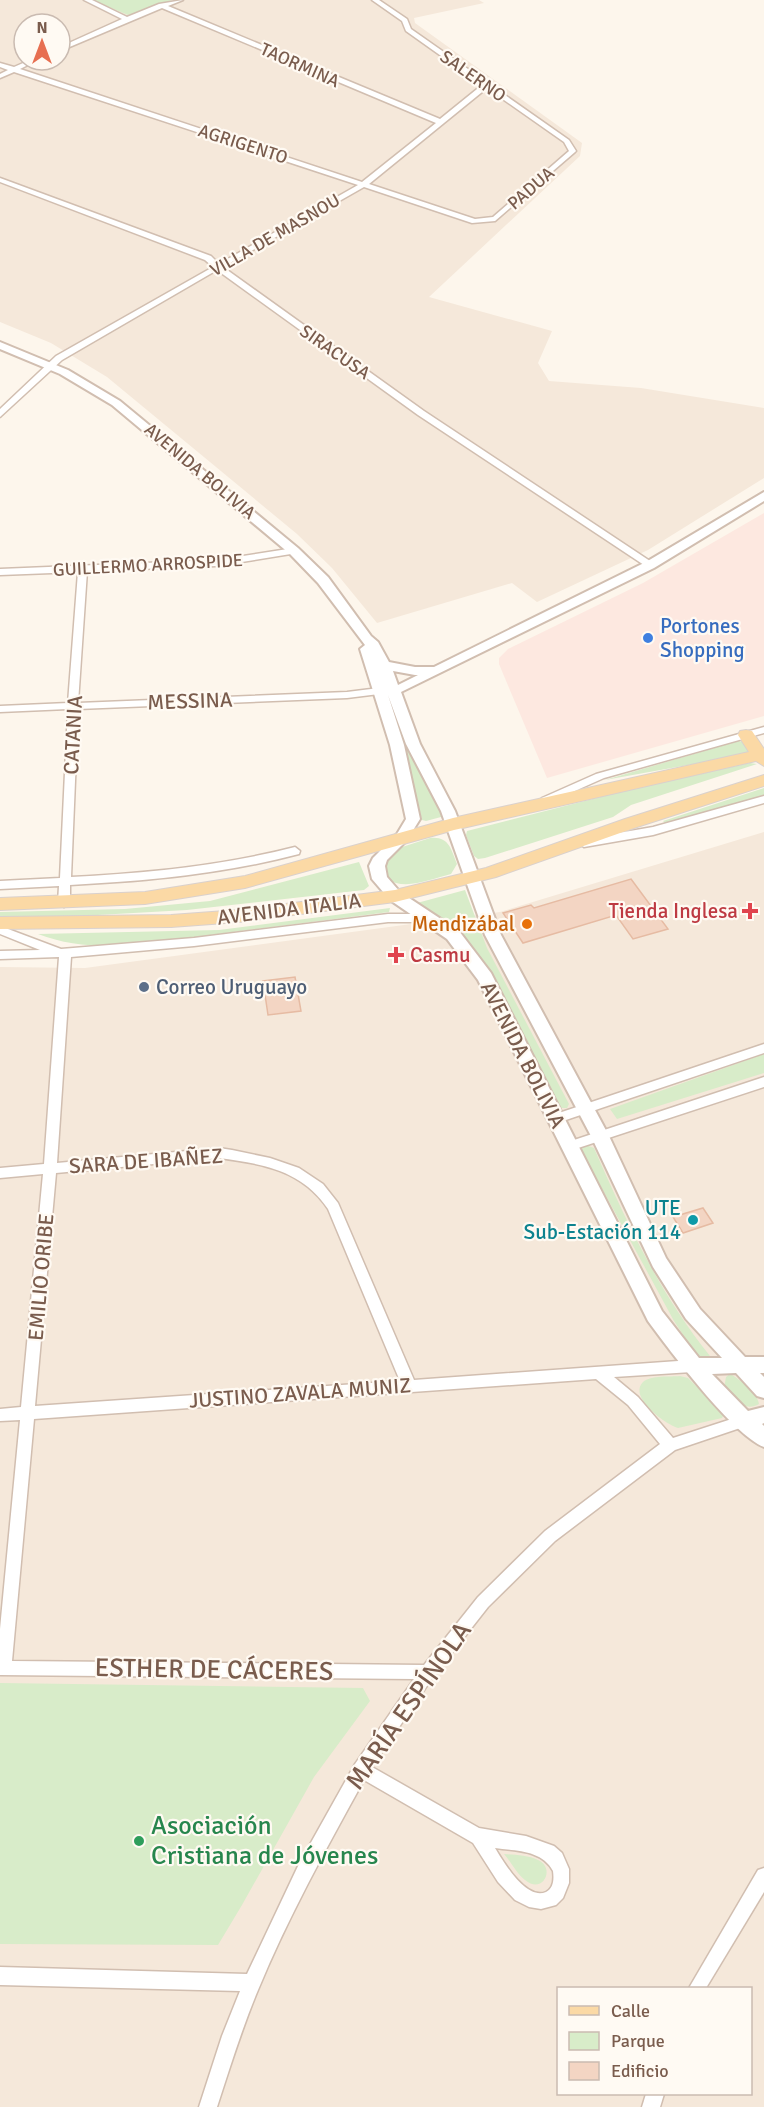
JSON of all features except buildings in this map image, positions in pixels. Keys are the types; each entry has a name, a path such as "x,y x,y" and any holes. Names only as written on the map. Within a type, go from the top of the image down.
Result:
{"main road":[{"path":"631,823 644,808 654,803 763,760 746,735"},
{"name":"AVENIDA ITALIA","path":"0,904 145,898 245,882 453,824 539,804 763,760"},
{"name":"AVENIDA ITALIA","path":"0,923 194,920 395,896 474,878 631,823 764,780"}],"street":[{"path":"87,0 127,18"},
{"path":"72,43 127,18 180,0"},
{"name":"SALERNO","path":"375,0 405,20 408,30 567,141 573,151"},
{"name":"TAORMINA","path":"161,5 440,122"},
{"name":"AGRIGENTO","path":"20,72 475,221 486,221"},
{"name":"VILLA DE MASNOU","path":"0,414 70,351 364,184 486,85"},
{"name":"PADUA","path":"486,221 495,219 573,151"},
{"name":"SIRACUSA","path":"0,180 208,258 229,277 421,413 650,565"},
{"name":"AVENIDA BOLIVIA","path":"0,345 51,366 116,403 294,551 323,580 366,639 373,645 394,690 413,744 453,824 493,935 600,1136 659,1262 693,1314 764,1390"},
{"path":"379,691 403,688 650,565 764,496"},
{"name":"GUILLERMO ARROSPIDE","path":"0,572 217,563 294,551"},
{"name":"CATANIA","path":"64,903 83,568"},
{"name":"AVENIDA BOLIVIA","path":"366,639 379,691 397,746 413,819 402,837 380,858 377,866 380,879 395,896 453,935 485,977 554,1119 655,1316 692,1366 744,1421 764,1438"},
{"path":"383,664 415,671 438,671"},
{"name":"MESSINA","path":"0,709 347,695 379,691"},
{"name":"AVENIDA ITALIA","path":"539,804 600,776 764,730"},
{"name":"AVENIDA ITALIA","path":"571,845 653,831 764,799"},
{"path":"0,885 193,872 261,860 295,851"},
{"name":"AVENIDA ITALIA","path":"0,956 65,955 146,948 387,918 427,918"},
{"path":"0,930 65,955"},
{"name":"EMILIO ORIBE","path":"2,1668 50,1168 65,955"},
{"path":"554,1119 764,1048"},
{"path":"569,1146 764,1082"},
{"name":"SARA DE IBAÑEZ","path":"0,1173 219,1153 254,1158 307,1179 318,1186 333,1207 409,1385"},
{"name":"JUSTINO ZAVALA MUNIZ","path":"0,1415 692,1366 764,1365"},
{"path":"600,1374 633,1401 670,1445"},
{"path":"744,1421 764,1415"},
{"name":"MARÍA ESPÍNOLA","path":"208,2107 231,2036 252,1983 305,1870 360,1770 429,1672 483,1602 550,1536 670,1445 744,1421"},
{"name":"ESTHER DE CÁCERES","path":"2,1668 429,1672"},
{"path":"360,1770 479,1837 545,1850 556,1858 561,1870 562,1883 554,1896 547,1901 522,1898 512,1887 479,1837"},
{"path":"698,1987 764,1875"},
{"path":"0,1976 252,1983"}],"shaded area":[{"path":"0,0 479,0 484,3 414,18 415,23 582,143 580,156 429,297 552,331 538,363 549,381 641,388 764,408 764,478 648,550 537,602 512,583 377,623 332,568 297,534 107,377 51,343 0,322"},
{"name":"Portones Shopping","path":"764,513 764,716 547,778 499,664 499,658 508,649 643,583"},
{"path":"764,832 764,2107 0,2107 0,967 85,968 500,912"}],"green space":[{"path":"92,0 172,0 128,15"},
{"path":"389,702 391,702 409,751 442,814 441,817 422,820 403,743"},
{"path":"738,741 745,742 751,751 749,754 605,780"},
{"path":"750,763 757,764 631,805 613,817 485,858 478,859 474,856 466,835 467,831 620,792"},
{"path":"764,788 764,795 666,824 663,821"},
{"path":"430,838 445,841 451,849 457,864 451,874 410,884 387,879 385,859 396,849"},
{"path":"359,862 369,886 364,890 187,910 80,916 0,917 0,912 125,909 210,901"},
{"path":"465,890 487,948 569,1104 567,1108 558,1106 488,973 417,903"},
{"path":"390,908 389,912 131,945 84,945 38,934 219,930"},
{"path":"764,1054 764,1073 617,1119 610,1109"},
{"path":"586,1145 594,1148 645,1256 675,1307 710,1356 709,1358 699,1359 674,1321 581,1150"},
{"path":"730,1374 748,1387 759,1404 744,1406 724,1388 726,1377"},
{"path":"656,1377 688,1378 724,1414 722,1418 678,1428 657,1416 650,1409 640,1395 643,1382"},
{"name":"Asociación Cristiana de Jóvenes","path":"0,1683 363,1688 370,1701 314,1777 218,1945 0,1944"},
{"path":"504,1854 526,1856 538,1860 546,1869 545,1879 537,1884 531,1884 519,1875"}],"place":[{"name":"Portones Shopping","path":"648,638"},
{"name":"Tienda Inglesa","path":"750,911"},
{"name":"Mendizábal","path":"527,924"},
{"name":"Casmu","path":"396,955"},
{"name":"Correo Uruguayo","path":"144,987"},
{"name":"UTE Sub-Estación 114","path":"693,1220"},
{"name":"Asociación Cristiana de Jóvenes","path":"139,1841"}]}
